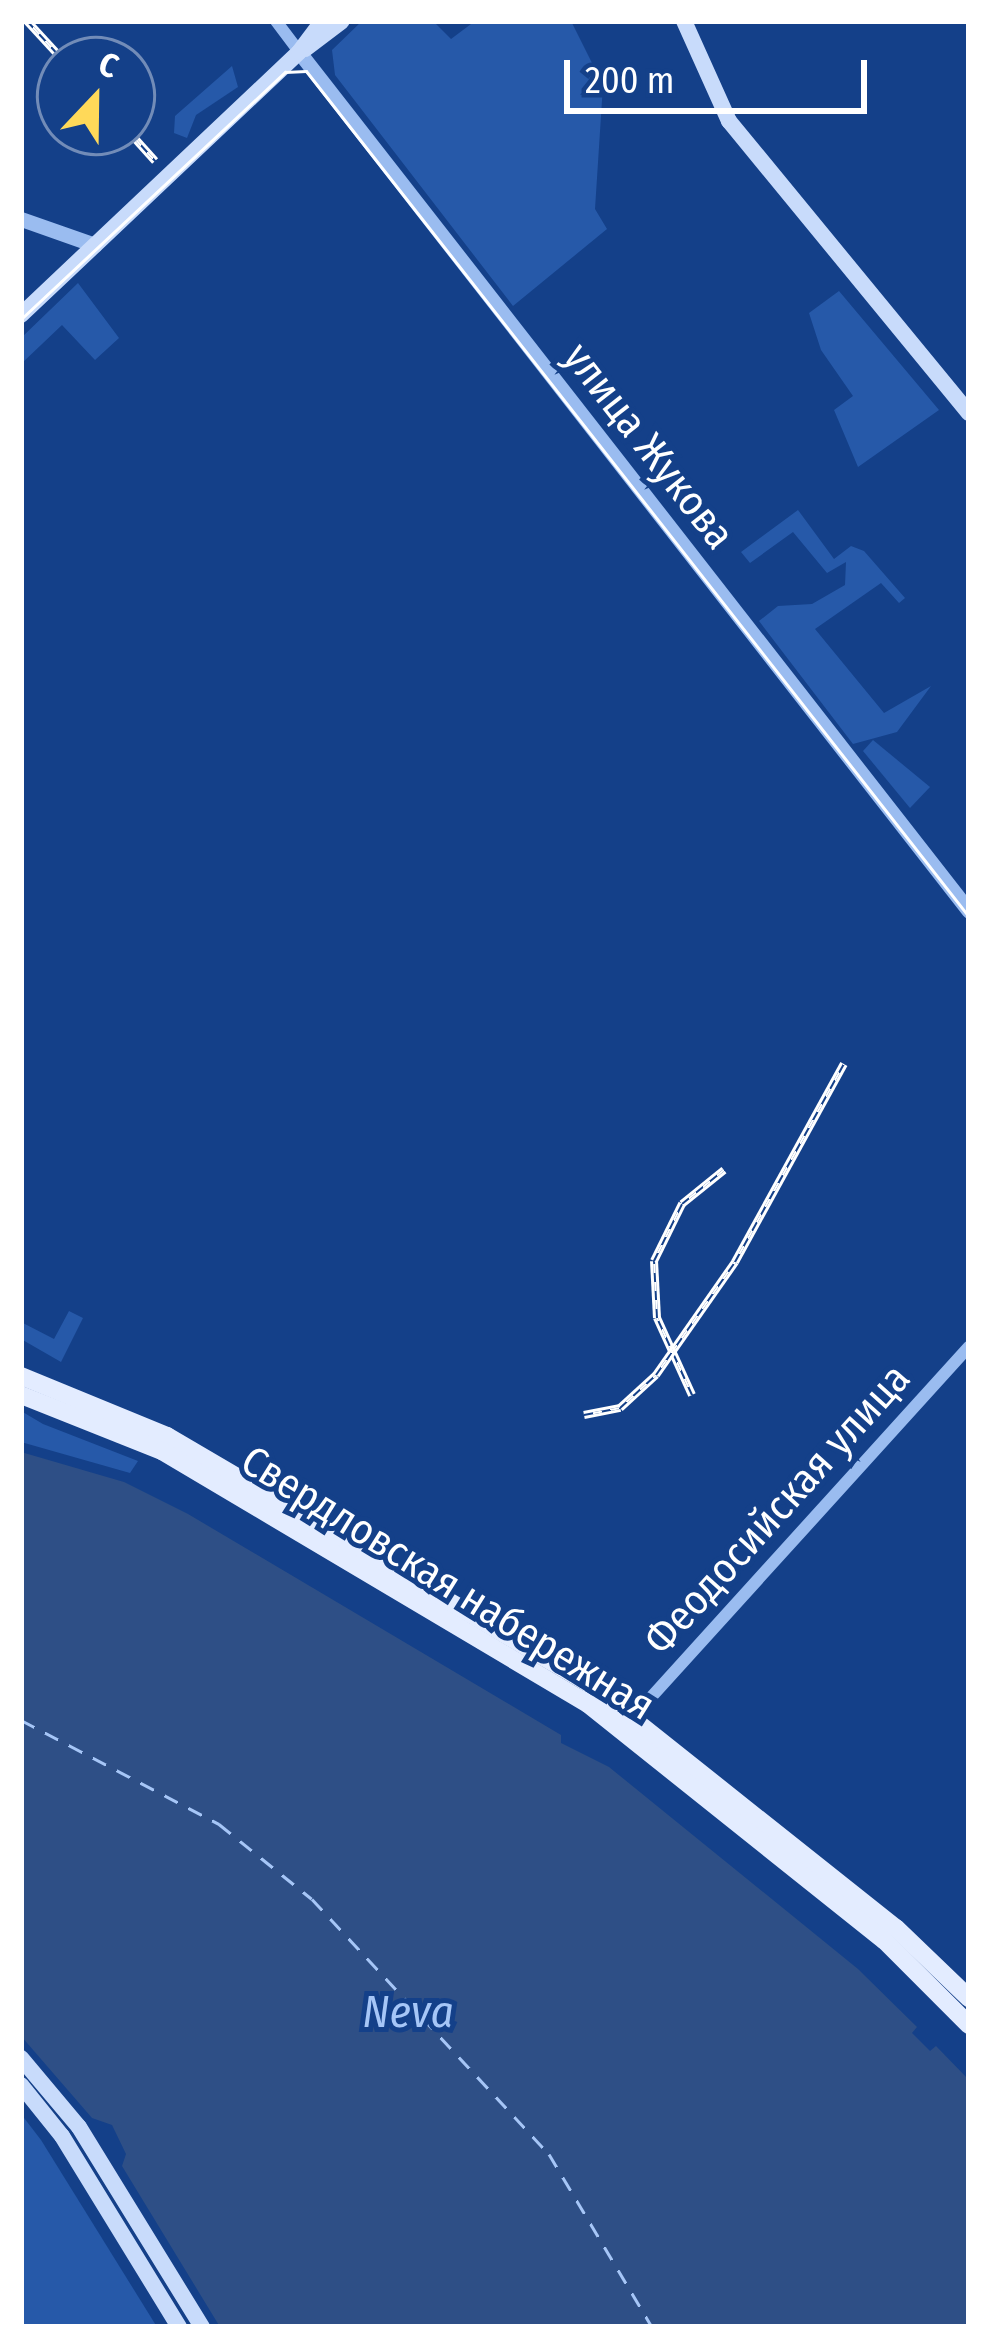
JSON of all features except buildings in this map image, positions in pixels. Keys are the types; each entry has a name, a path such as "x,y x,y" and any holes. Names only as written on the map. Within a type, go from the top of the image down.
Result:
{"main road":[{"path":"299,52 322,21"},
{"path":"21,315 299,52 342,21"},
{"path":"684,21 722,111 969,413"},
{"path":"778,180 969,396"},
{"name":"Свердловская набережная","path":"21,1376 109,1408 215,1462 635,1715 896,1928 969,1998"},
{"name":"Свердловская набережная","path":"21,1395 177,1459 588,1704 884,1940 969,2025"},
{"path":"21,2058 79,2127 202,2327"},
{"path":"21,2085 62,2136 179,2327"}],"street":[{"name":"улица Жукова","path":"276,21 969,911"},
{"path":"21,219 95,245"},
{"name":"Феодосийская улица","path":"635,1715 969,1347"}],"shaded area":[{"path":"362,21 433,21 451,39 475,21 571,21 603,85 595,209 607,229 513,306 335,75 332,50"},
{"path":"232,66 238,87 196,115 187,138 174,133 175,116"},
{"path":"78,283 119,338 95,360 62,325 21,364 21,338"},
{"path":"839,291 939,410 858,467 834,410 853,396 821,350 809,313"},
{"path":"798,510 834,559 851,546 864,551 905,598 899,603 881,583 815,629 884,713 931,686 897,732 853,744 759,621 778,606 812,604 845,585 846,562 827,573 793,532 750,563 741,552"},
{"path":"873,740 930,787 910,808 863,751"},
{"path":"69,1311 83,1318 61,1362 21,1339 21,1322 54,1339"},
{"path":"21,1411 138,1461 130,1473 21,1442"},
{"path":"21,2114 41,2140 157,2327 21,2327"}],"water":[{"name":"Neva","path":"21,1452 124,1482 188,1514 561,1735 561,1743 609,1767 858,1969 917,2027 912,2033 930,2051 936,2046 969,2080 969,2327 220,2327 122,2166 126,2154 112,2125 92,2118 21,2036"}],"ferry route":[{"path":"21,1720 219,1824 312,1899 549,2154 652,2327"}],"tram line":[{"path":"21,319 285,72 306,71 969,917"}],"railway":[{"path":"27,21 41,36"},
{"path":"151,156 155,161"},
{"path":"584,1415 620,1408 656,1375 735,1262 844,1064"},
{"path":"692,1395 657,1318 654,1261 682,1204 724,1170"}]}
